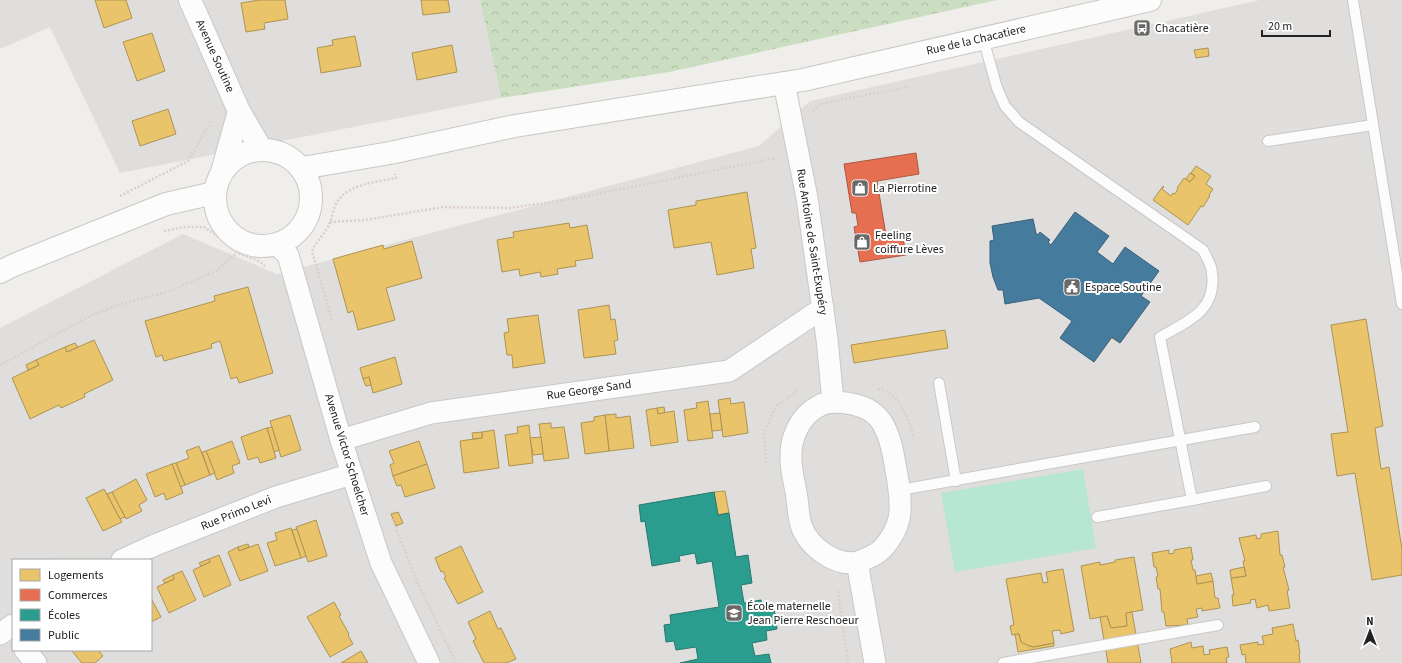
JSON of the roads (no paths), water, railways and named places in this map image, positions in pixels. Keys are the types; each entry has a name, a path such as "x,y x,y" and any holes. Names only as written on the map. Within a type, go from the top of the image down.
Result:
{"street":[{"name":"Avenue Soutine","path":"190,0 239,111 261,149"},
{"name":"Rue de la Chacatiere","path":"302,168 390,153 514,126 793,82 1150,0"},
{"name":"Rue Antoine de Saint-Exupéry","path":"793,82 807,198 823,308 833,402"},
{"path":"222,172 230,162 240,155 250,151 261,149 277,151 291,158 302,168 309,182 312,198 310,213 302,227 291,238 277,244 261,246 245,243 232,235 222,223 216,209 214,193 222,172 239,111"},
{"path":"0,272 21,262 166,204 214,193"},
{"name":"Avenue Victor Schoelcher","path":"277,244 288,256 341,440 381,563 429,663"},
{"name":"Rue George Sand","path":"341,440 431,413 729,371 823,308"},
{"path":"859,571 888,542 895,531 900,518 900,490 891,442 884,424 873,412 860,405 847,402 833,402 820,405 810,411 802,420 796,431 792,447 791,460 801,525 815,548 859,571 875,663"},
{"name":"Rue Primo Levi","path":"124,559 155,545 276,497 352,474"},
{"path":"26,651 36,663"}],"lane":[{"path":"1353,0 1402,304"},
{"path":"983,38 996,88 1005,106 1019,122 1203,250 1212,272 1211,296 1199,314 1160,337 1192,500"},
{"path":"1268,141 1373,124"},
{"path":"939,383 956,481"},
{"path":"900,490 1180,439 1255,427"},
{"path":"1097,517 1266,486"},
{"path":"1003,663 1218,625"}],"place":[{"name":"Chacatière","path":"1142,28"},
{"name":"La Pierrotine","path":"860,188"},
{"name":"Feeling coiffure Lèves","path":"862,242"},
{"name":"Espace Soutine","path":"1072,287"},
{"name":"École maternelle Jean Pierre Reschoeur","path":"734,613"}]}
